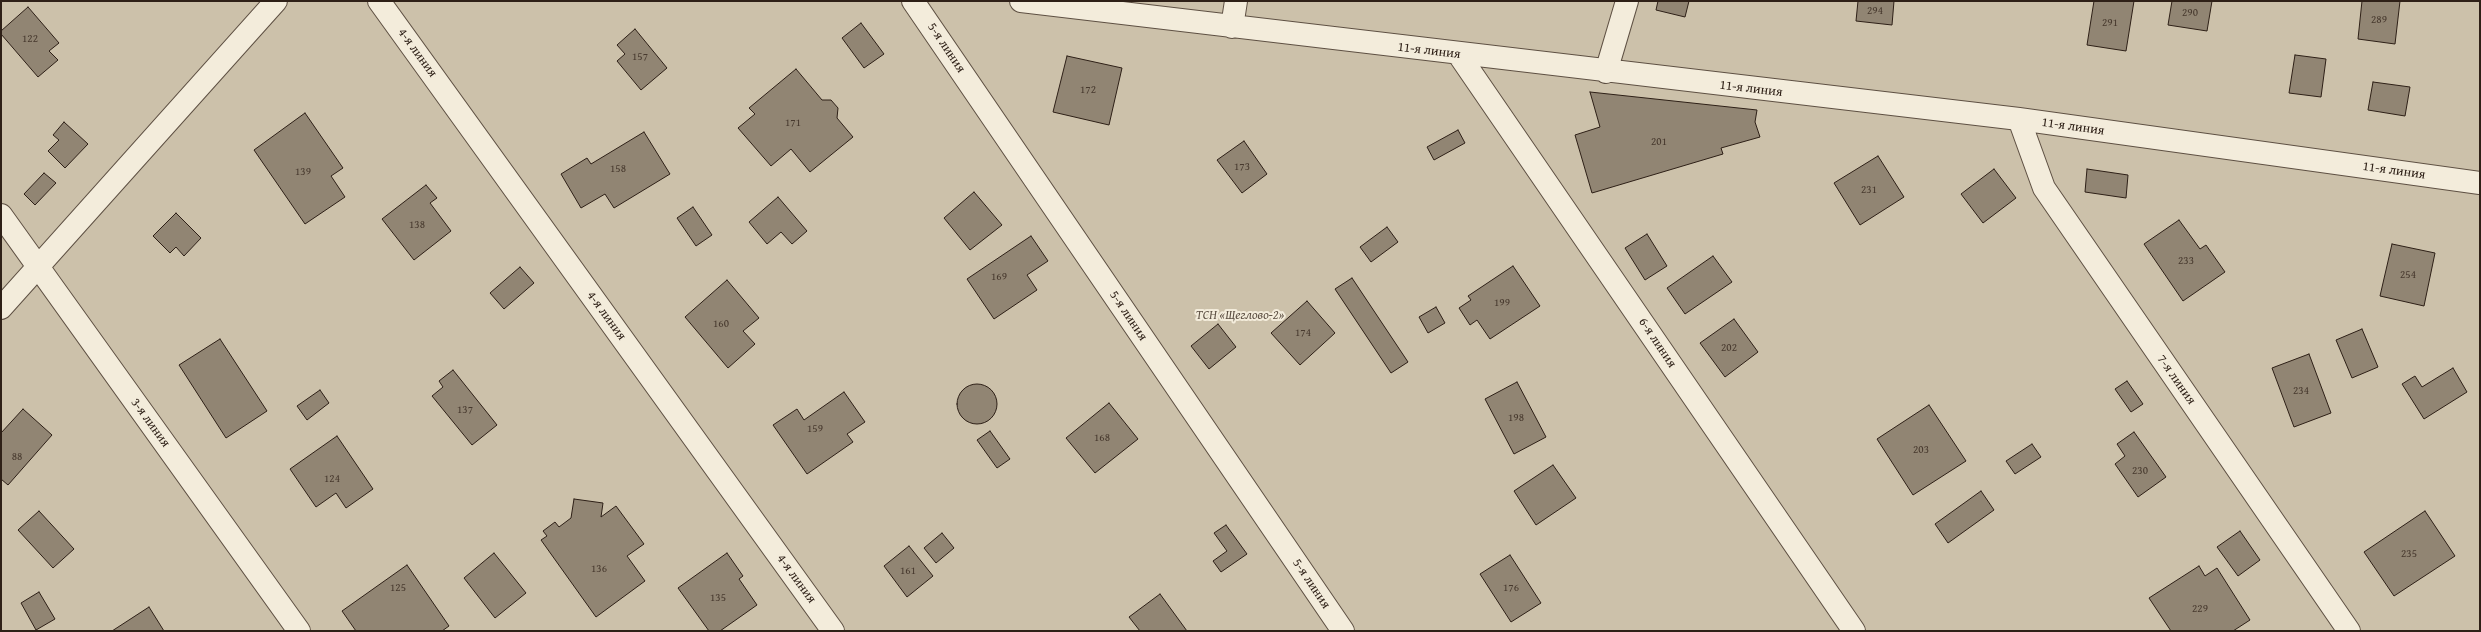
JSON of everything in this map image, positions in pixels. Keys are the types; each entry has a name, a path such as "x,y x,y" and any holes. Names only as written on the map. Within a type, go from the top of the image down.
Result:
{"street":[{"path":"1,308 276,1"},
{"name":"4-я линия","path":"379,1 833,631"},
{"name":"5-я линия","path":"913,1 1343,631"},
{"name":"11-я линия","path":"1021,1 1459,55 2019,119 2480,183"},
{"path":"1232,27 1236,1"},
{"path":"1606,72 1627,1"},
{"name":"6-я линия","path":"1459,55 1854,631"},
{"name":"7-я линия","path":"2019,119 2044,188 2349,631"},
{"name":"3-я линия","path":"1,215 299,631"}],"green space":[{"name":"ТСН «Щеглово-2»","path":"1,1 2480,1 2480,631 1,631"}],"building":[{"path":"1658,1 1689,1 1685,17 1656,10"},
{"path":"1858,1 1894,1 1892,25 1856,21"},
{"path":"2094,1 2134,1 2126,51 2087,45"},
{"path":"2172,1 2212,1 2207,31 2168,25"},
{"path":"2362,1 2400,1 2395,44 2358,39"},
{"path":"28,7 59,43 49,51 58,60 38,77 1,34 1,31"},
{"path":"861,23 884,54 864,68 842,38"},
{"path":"635,29 667,68 641,90 617,61 625,54 617,45"},
{"path":"2295,55 2326,59 2321,97 2289,93"},
{"path":"1067,56 1122,68 1109,125 1053,112"},
{"path":"796,69 822,100 831,100 838,108 837,118 853,137 810,172 791,149 771,166 738,128 755,114 749,108"},
{"path":"2373,82 2410,87 2405,116 2368,110"},
{"path":"1590,92 1757,110 1755,122 1760,137 1721,148 1723,154 1592,193 1575,135 1600,127"},
{"path":"305,113 343,168 331,176 345,197 305,224 254,150"},
{"path":"64,122 88,144 65,168 48,151 59,140 53,135"},
{"path":"1458,130 1465,143 1434,160 1427,147"},
{"path":"644,132 670,174 614,208 605,194 581,208 561,174 587,158 591,164"},
{"path":"1244,141 1267,174 1242,193 1217,160"},
{"path":"1878,156 1904,197 1860,225 1834,183"},
{"path":"1994,169 2016,198 1983,223 1961,194"},
{"path":"2087,169 2128,175 2126,198 2085,192"},
{"path":"44,173 56,183 35,205 24,194"},
{"path":"426,185 437,198 430,203 451,231 414,260 382,219"},
{"path":"974,192 1002,225 970,250 944,218"},
{"path":"778,197 807,231 792,244 781,232 767,244 749,222"},
{"path":"693,207 712,235 696,246 677,218"},
{"path":"176,213 201,238 184,256 176,247 170,253 153,236"},
{"path":"2179,220 2200,249 2206,245 2225,272 2183,301 2144,244"},
{"path":"1387,227 1398,242 1371,262 1360,247"},
{"path":"1647,234 1667,266 1645,280 1625,248"},
{"path":"1031,236 1048,261 1027,275 1037,290 994,319 967,279"},
{"path":"2392,244 2435,253 2424,306 2380,296"},
{"path":"1713,256 1732,282 1685,314 1667,288"},
{"path":"1513,266 1540,306 1490,339 1477,320 1470,325 1459,308 1471,300 1468,296"},
{"path":"520,267 534,283 504,309 490,293"},
{"path":"1352,278 1408,362 1391,373 1335,289"},
{"path":"727,280 759,318 743,331 755,344 728,368 685,317"},
{"path":"1307,301 1335,333 1300,365 1271,333"},
{"path":"1436,307 1445,323 1428,333 1419,317"},
{"path":"1734,319 1758,352 1725,377 1700,343"},
{"path":"1218,324 1236,347 1209,369 1191,346"},
{"path":"2362,329 2378,367 2352,378 2336,340"},
{"path":"220,339 267,411 226,438 179,365"},
{"path":"2309,354 2331,413 2294,427 2272,368"},
{"path":"2453,368 2467,392 2424,419 2402,384 2415,376 2422,387"},
{"path":"453,370 497,425 472,445 432,396 443,387 439,381"},
{"path":"2127,381 2143,404 2131,412 2115,389"},
{"path":"1517,382 1546,437 1514,454 1485,399"},
{"path":"981,384 988,387 994,393 997,404 996,412 988,421 981,424 973,424 966,421 958,412 957,400 960,393 969,385"},
{"path":"320,390 329,403 307,420 297,406"},
{"path":"844,392 865,422 847,434 853,442 807,474 773,425 797,409 804,420"},
{"path":"1109,403 1138,439 1095,473 1066,438"},
{"path":"1929,405 1966,461 1913,495 1877,439"},
{"path":"23,409 52,435 8,485 1,479 1,433"},
{"path":"990,431 1010,459 997,468 977,440"},
{"path":"2134,432 2166,477 2138,497 2115,464 2125,456 2117,444"},
{"path":"337,436 373,489 346,508 336,493 316,507 290,469"},
{"path":"2032,444 2041,457 2015,474 2006,461"},
{"path":"1553,465 1576,498 1536,525 1514,491"},
{"path":"1981,491 1994,510 1948,543 1935,524"},
{"path":"574,499 603,503 601,517 616,506 644,544 627,556 645,581 596,617 541,540 547,536 543,531 555,522 559,527 571,518"},
{"path":"39,511 74,549 53,568 18,530"},
{"path":"2425,511 2455,556 2394,596 2364,552"},
{"path":"1226,525 1247,554 1221,572 1213,561 1227,551 1214,533"},
{"path":"2240,531 2260,560 2238,576 2217,547"},
{"path":"942,533 954,548 936,563 924,548"},
{"path":"909,546 933,576 907,597 884,566"},
{"path":"494,553 526,593 495,618 464,578"},
{"path":"727,553 743,576 739,579 757,605 720,631 709,631 678,588"},
{"path":"1510,555 1541,603 1511,622 1480,574"},
{"path":"407,565 449,626 442,631 356,631 342,611"},
{"path":"2199,566 2205,576 2217,568 2250,620 2233,631 2171,631 2149,598"},
{"path":"39,592 55,619 36,630 21,603"},
{"path":"1160,594 1187,631 1140,631 1129,617"},
{"path":"149,607 164,631 112,631"}]}
